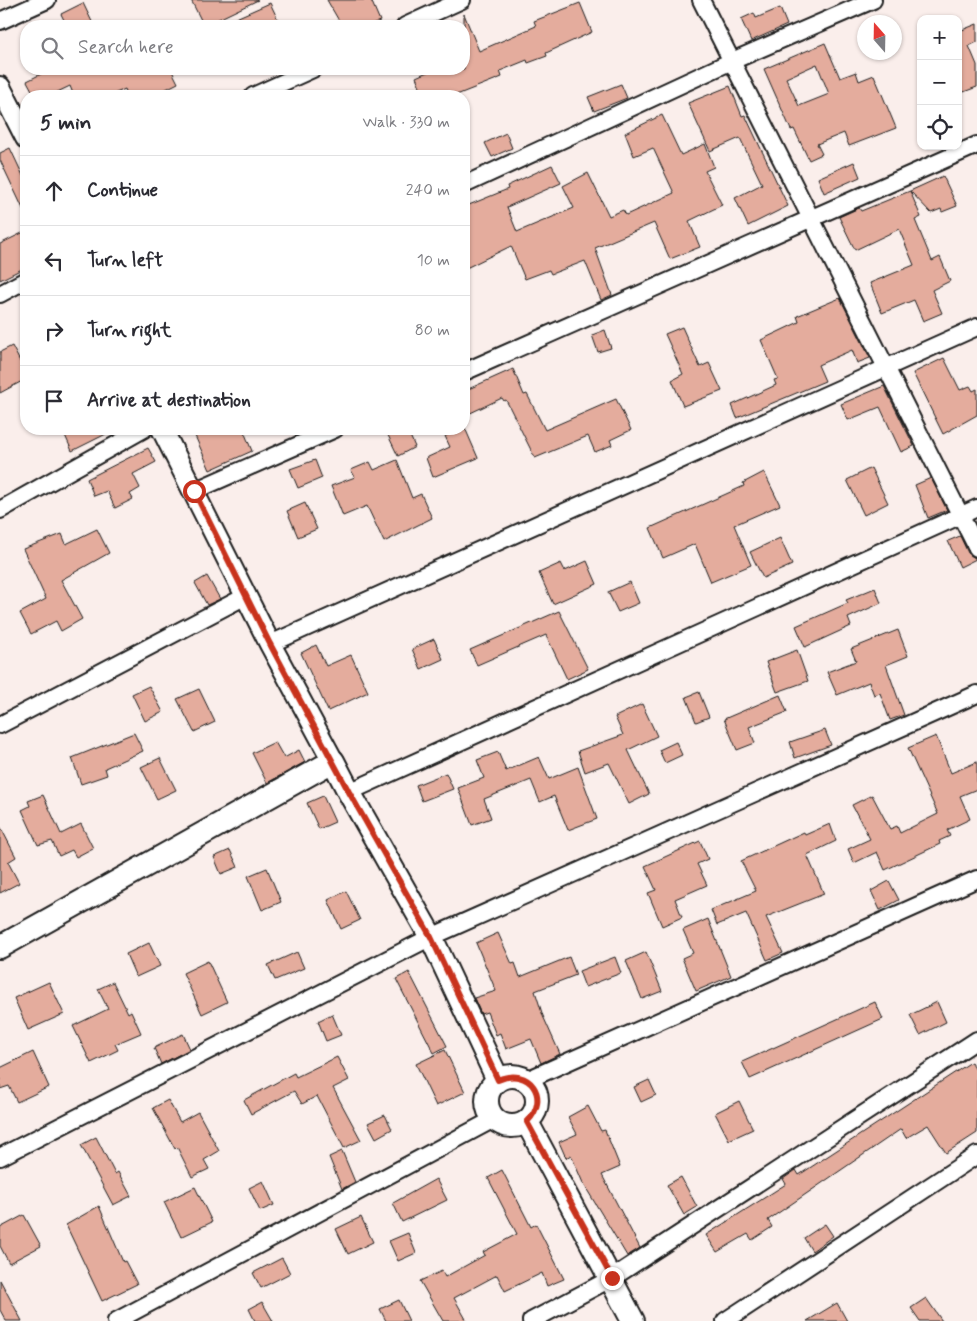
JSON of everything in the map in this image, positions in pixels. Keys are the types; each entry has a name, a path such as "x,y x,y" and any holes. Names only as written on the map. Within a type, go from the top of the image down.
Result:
{"main road":[{"path":"0,947 333,761 431,937 498,1080"},
{"path":"512,1076 527,1080 534,1086 538,1096 538,1106 534,1115 527,1122 510,1126 494,1119 487,1103 492,1086 498,1080 512,1076"},
{"path":"527,1122 612,1278 633,1321"}],"street":[{"path":"0,21 47,0"},
{"path":"418,20 462,0"},
{"path":"701,0 977,548"},
{"path":"470,182 732,61 873,0"},
{"path":"266,90 300,75"},
{"path":"0,88 20,126"},
{"path":"470,369 977,145"},
{"path":"0,294 20,283"},
{"path":"270,644 977,327"},
{"path":"0,510 133,435"},
{"path":"165,435 270,644 333,761"},
{"path":"194,491 321,435"},
{"path":"349,792 977,508"},
{"path":"0,725 246,596"},
{"path":"0,1157 431,937 977,694"},
{"path":"527,1080 977,879"},
{"path":"531,1321 612,1278 977,1040"},
{"path":"116,1321 494,1119"},
{"path":"725,1321 977,1155"}],"building":[{"path":"191,0 258,0 216,20 201,20"},
{"path":"327,0 371,0 380,20 339,20"},
{"path":"83,3 91,20 64,20 61,14"},
{"path":"270,3 278,20 232,20"},
{"path":"580,3 592,32 546,53 547,56 528,63 527,60 500,71 502,77 469,90 421,90 416,77 420,75 470,75 470,29 479,51 536,26 534,21"},
{"path":"780,8 787,25 751,41 741,19 754,13 756,18"},
{"path":"977,24 977,42 969,46 977,65 977,87 962,93 962,30"},
{"path":"825,43 840,78 856,72 859,81 874,75 896,128 849,146 844,133 817,144 822,154 809,160 794,129 791,130 764,69","holes":["817,64 829,94 799,106 786,78"]},
{"path":"39,75 174,75 178,83 164,90 72,90 70,86 62,90 32,90 27,81"},
{"path":"621,84 627,98 594,111 588,97"},
{"path":"730,86 742,116 745,115 788,206 748,226 735,198 762,184 740,138 710,151 688,103"},
{"path":"662,115 681,155 705,144 714,167 705,171 722,205 689,221 700,247 670,259 654,223 595,248 612,295 601,300 585,261 551,274 549,270 525,279 511,246 470,266 470,205 508,189 507,186 552,165 561,183 507,207 517,232 574,208 563,186 588,173 609,216 623,210 626,215 674,193 653,148 634,156 625,133"},
{"path":"506,133 512,148 492,157 485,143"},
{"path":"10,148 20,169 20,202 0,160 0,153"},
{"path":"854,162 860,177 824,193 818,178"},
{"path":"943,176 957,206 942,212 941,209 931,213 910,191"},
{"path":"910,191 921,217 915,220 932,261 940,257 950,281 932,290 942,313 923,321 914,300 882,313 870,283 914,265 899,229 855,250 839,217 859,208 861,211"},
{"path":"20,234 20,270 0,280 0,244"},
{"path":"840,298 870,358 857,363 852,350 818,365 825,381 737,418 732,405 776,385 774,380 778,379 761,340 799,322 797,316"},
{"path":"682,327 700,367 709,363 722,391 683,406 672,380 683,374 665,334"},
{"path":"605,330 611,348 598,352 592,335"},
{"path":"12,346 20,361 20,382 0,393 0,352"},
{"path":"944,358 960,390 970,386 973,391 977,389 977,415 943,434 913,373"},
{"path":"513,369 524,395 527,394 545,430 616,399 631,430 610,440 612,445 595,452 588,436 535,458 506,400 504,401 502,398 470,413 470,388"},
{"path":"884,386 914,446 901,452 880,407 848,420 841,404"},
{"path":"65,435 104,435 72,451"},
{"path":"195,435 245,435 252,451 210,470"},
{"path":"388,435 410,435 415,447 398,456"},
{"path":"468,435 478,458 433,477 426,458 450,447 445,436"},
{"path":"148,448 156,462 133,474 140,488 130,494 133,499 115,508 107,491 94,496 87,479"},
{"path":"315,460 322,478 298,488 290,469"},
{"path":"397,460 412,498 421,494 432,518 384,542 367,506 343,516 331,486 355,477 351,470 370,462 374,470"},
{"path":"871,468 888,503 864,515 847,480"},
{"path":"764,472 780,505 734,525 751,565 711,582 695,544 663,558 650,528 744,486 743,483"},
{"path":"931,478 947,510 928,518 915,485"},
{"path":"305,503 317,529 298,537 287,511"},
{"path":"97,529 109,553 61,580 82,619 61,631 56,621 31,634 20,613 46,599 23,549 62,534 66,544"},
{"path":"960,536 968,553 976,559 960,567 948,541"},
{"path":"780,538 792,565 763,578 750,552"},
{"path":"587,561 597,584 553,604 539,573 561,563 565,571"},
{"path":"207,576 220,599 207,605 195,583"},
{"path":"630,582 639,603 618,612 608,592"},
{"path":"875,588 881,603 848,618 851,626 805,647 796,626 848,603 846,600"},
{"path":"559,611 588,669 567,679 546,635 477,665 470,650"},
{"path":"898,630 908,656 886,665 904,715 890,720 880,693 874,695 869,682 837,695 827,672 856,661 851,649"},
{"path":"434,639 443,659 421,669 412,649"},
{"path":"316,645 326,666 351,655 368,692 328,711 301,653"},
{"path":"797,650 808,681 777,692 766,662"},
{"path":"149,686 163,712 145,721 132,694"},
{"path":"199,689 215,722 194,732 177,699"},
{"path":"699,692 709,717 696,722 686,697"},
{"path":"780,695 787,712 749,727 755,743 737,750 724,719"},
{"path":"642,704 657,736 628,750 649,794 629,804 609,763 585,772 578,751 623,735 615,717"},
{"path":"825,730 831,745 795,758 790,742"},
{"path":"134,733 143,751 105,768 107,775 81,784 72,758"},
{"path":"936,736 951,773 977,762 977,789 960,796 970,819 947,830 950,836 939,841 940,844 885,870 877,852 854,863 848,849 870,839 852,805 872,795 890,829 897,826 900,833 938,814 908,748"},
{"path":"275,742 284,758 299,750 305,762 267,783 252,753"},
{"path":"676,742 682,755 665,763 659,750"},
{"path":"498,752 506,771 539,757 549,779 578,767 597,819 568,830 554,796 540,802 531,780 484,799 491,818 472,825 458,788 484,778 477,760"},
{"path":"160,758 176,790 157,799 141,767"},
{"path":"446,773 453,789 422,801 416,785"},
{"path":"43,795 61,834 81,824 93,848 76,857 72,850 59,856 52,841 38,845 22,810 30,806 28,801"},
{"path":"323,796 335,822 319,829 307,803"},
{"path":"830,824 836,841 807,855 824,894 766,917 783,953 767,960 746,913 717,925 711,910 756,891 741,861 804,832 805,835"},
{"path":"0,826 16,857 8,862 19,883 0,893"},
{"path":"700,841 708,859 697,864 707,885 675,899 682,917 662,926 648,893 656,890 645,866"},
{"path":"230,850 238,867 221,874 214,857"},
{"path":"267,868 281,902 262,910 248,876"},
{"path":"889,881 899,900 880,910 871,891"},
{"path":"346,891 360,920 341,929 328,900"},
{"path":"708,919 731,976 696,991 682,958 693,953 683,930"},
{"path":"498,933 512,964 515,963 520,977 569,957 576,975 535,991 543,1016 560,1054 541,1063 531,1039 506,1049 500,1033 496,1035 487,1012 481,1014 474,998 496,991 476,943"},
{"path":"149,943 160,966 136,977 126,954"},
{"path":"297,952 304,968 275,980 268,965"},
{"path":"646,952 662,991 642,999 626,961"},
{"path":"615,957 621,973 585,987 579,971"},
{"path":"208,961 227,1002 202,1014 183,973"},
{"path":"409,972 447,1046 434,1053 396,979"},
{"path":"49,982 64,1014 28,1030 14,998"},
{"path":"113,982 128,1013 131,1011 141,1033 115,1044 118,1050 91,1063 73,1026 108,1009 98,989"},
{"path":"875,1002 883,1019 750,1079 742,1062"},
{"path":"937,1002 946,1022 920,1035 910,1015"},
{"path":"332,1014 341,1035 326,1041 318,1021"},
{"path":"183,1034 190,1049 161,1064 154,1048"},
{"path":"445,1050 465,1092 436,1106 416,1064"},
{"path":"33,1052 49,1087 17,1102 9,1086 0,1089 0,1068"},
{"path":"337,1057 349,1080 333,1088 361,1140 344,1148 317,1096 302,1104 294,1091 251,1114 244,1100 294,1073 296,1077"},
{"path":"971,1062 977,1072 977,1133 946,1153 928,1125 906,1138 901,1129 768,1220 772,1227 752,1240 748,1234 717,1252 706,1235 786,1184 783,1179 796,1170 799,1175"},
{"path":"649,1080 656,1095 641,1102 634,1087"},
{"path":"168,1100 180,1122 198,1112 219,1151 204,1160 209,1169 192,1177 177,1147 175,1149 153,1108"},
{"path":"739,1101 753,1129 729,1140 715,1113"},
{"path":"588,1106 601,1131 605,1130 620,1167 602,1175 640,1248 627,1256 583,1183 571,1155 566,1158 559,1142 577,1134 568,1117"},
{"path":"385,1115 392,1129 376,1138 368,1123"},
{"path":"96,1137 115,1174 118,1172 131,1196 113,1205 81,1145"},
{"path":"342,1151 355,1182 342,1189 329,1157"},
{"path":"502,1170 531,1227 536,1224 564,1279 547,1286 542,1273 505,1291 497,1275 454,1298 467,1321 443,1321 420,1281 442,1271 445,1277 485,1255 483,1252 517,1234 488,1178"},
{"path":"681,1177 697,1207 684,1215 667,1185"},
{"path":"436,1179 447,1200 402,1222 393,1203"},
{"path":"263,1181 274,1205 260,1211 249,1188"},
{"path":"195,1187 212,1222 181,1237 164,1202"},
{"path":"99,1206 123,1262 125,1261 137,1284 102,1301 66,1225"},
{"path":"24,1215 41,1246 9,1263 0,1246 0,1228"},
{"path":"361,1217 373,1242 348,1254 336,1229"},
{"path":"825,1224 833,1236 812,1251 804,1238"},
{"path":"408,1233 416,1253 398,1261 389,1241"},
{"path":"282,1258 290,1273 261,1288 253,1273"},
{"path":"0,1280 22,1321 6,1321 0,1310"},
{"path":"926,1298 942,1321 920,1321 911,1308"},
{"path":"399,1300 409,1321 386,1321 380,1309"},
{"path":"262,1302 273,1321 255,1321 249,1309"},
{"path":"837,1303 847,1321 807,1321"}],"route":[{"path":"194,491 270,644 349,792 431,937 498,1080 507,1076 518,1076 534,1086 538,1096 538,1106 534,1115 527,1122 612,1278"}]}
